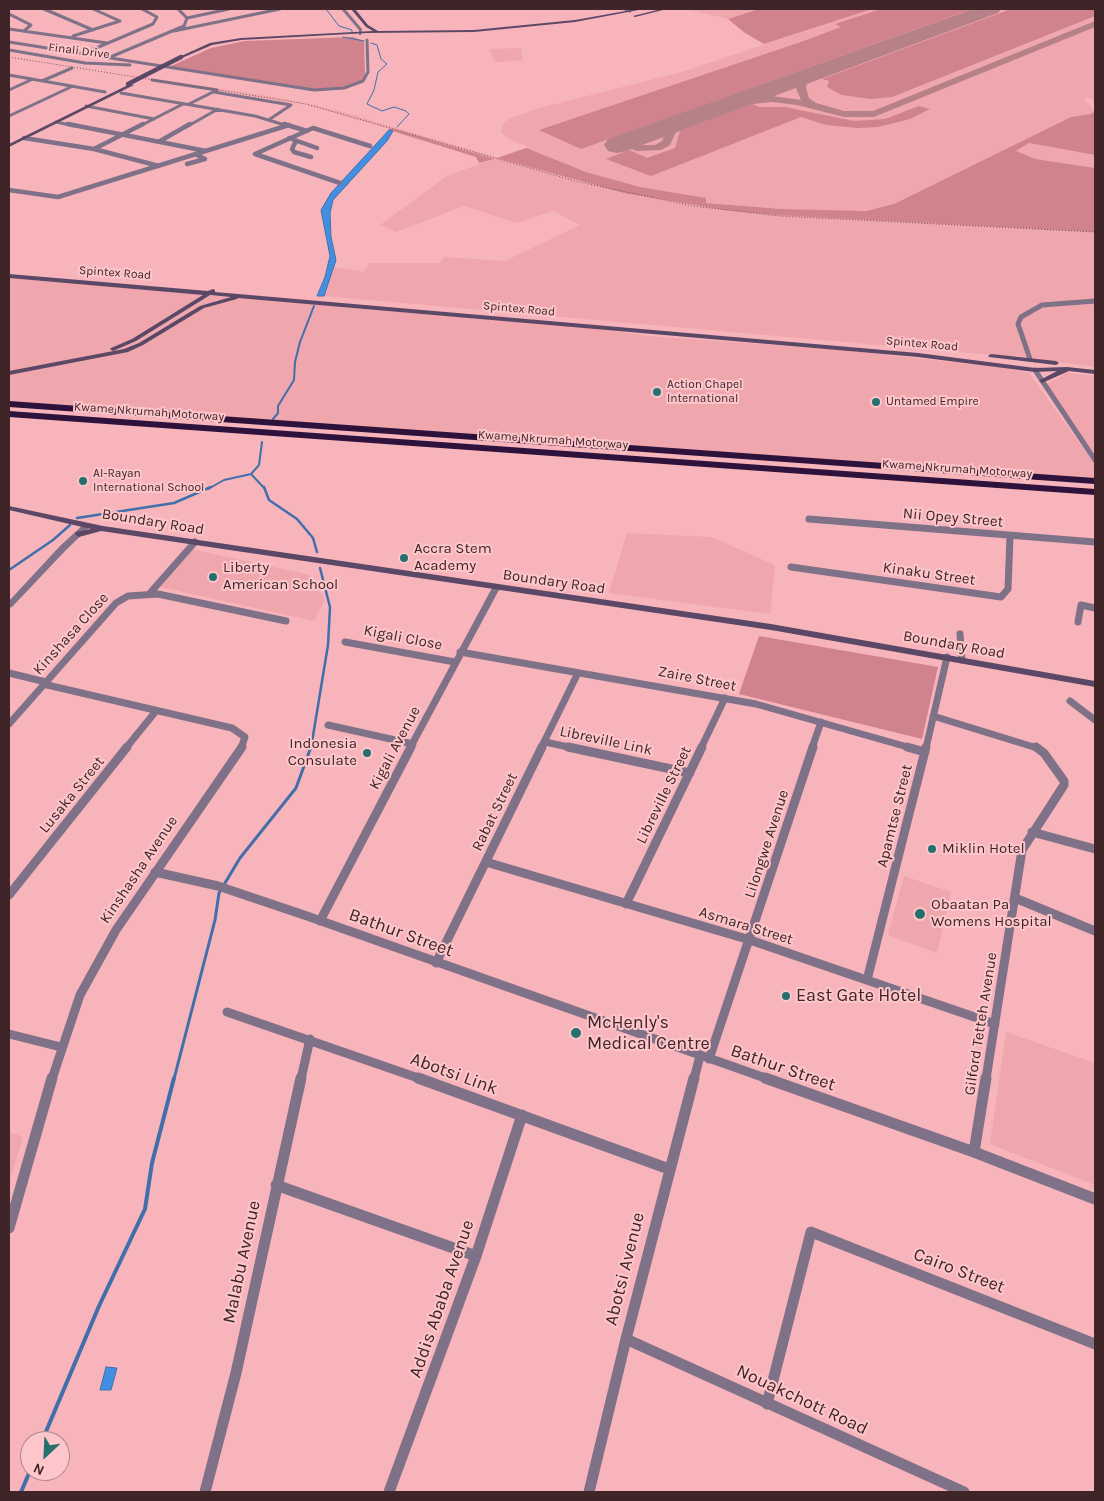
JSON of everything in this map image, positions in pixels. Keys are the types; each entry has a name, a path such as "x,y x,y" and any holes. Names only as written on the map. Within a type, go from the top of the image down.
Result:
{"highway":[{"name":"Kwame Nkrumah Motorway","path":"9,404 1095,481"},
{"name":"Kwame Nkrumah Motorway","path":"9,414 1095,492"}],"main road":[{"path":"352,9 371,30 381,32 532,26"},
{"path":"367,36 532,26 642,9"},
{"path":"9,145 182,57 202,48 233,41 541,30 608,21 666,9"},
{"path":"9,145 130,84"},
{"name":"Spintex Road","path":"9,274 918,355 1038,369 1095,370"},
{"name":"Spintex Road","path":"9,274 1031,360 1095,370"},
{"path":"90,282 190,294 192,300 172,316"},
{"path":"98,353 134,340 216,291"},
{"path":"9,367 120,349 136,343 216,291"},
{"path":"9,373 126,351 202,307 225,300 253,296"},
{"path":"55,360 66,362"},
{"path":"1027,368 1022,364 1031,360 1043,365 1038,369"},
{"path":"1042,381 1067,369"},
{"name":"Boundary Road","path":"9,508 79,528 103,529 194,542 771,627 1095,684"}],"street":[{"path":"44,9 93,30"},
{"path":"70,38 121,20 93,9"},
{"path":"82,54 144,29 155,21 155,15 142,9"},
{"path":"181,9 188,18"},
{"path":"188,18 229,9"},
{"path":"174,31 280,9"},
{"path":"343,9 367,36"},
{"path":"9,42 305,90 336,90 353,86 367,78 367,36 352,9"},
{"path":"625,9 630,12"},
{"path":"9,14 31,25 24,31"},
{"path":"110,58 119,56 174,31 186,24 188,18"},
{"path":"9,29 108,43"},
{"name":"Finali Drive","path":"9,50 86,63 121,66 147,65"},
{"path":"119,56 154,66"},
{"path":"121,66 130,62"},
{"path":"42,81 72,68"},
{"path":"9,75 105,92"},
{"path":"9,90 33,79"},
{"path":"152,80 217,90 214,92"},
{"path":"9,116 73,86"},
{"path":"189,104 214,92 290,105 270,119"},
{"path":"120,93 270,119 307,131"},
{"path":"94,149 184,104"},
{"path":"86,106 154,119"},
{"path":"160,141 218,110"},
{"path":"56,122 209,151"},
{"path":"9,190 58,197 289,125"},
{"path":"340,183 255,155 313,128 370,146"},
{"path":"24,138 94,149 160,166"},
{"path":"289,138 316,148"},
{"path":"296,141 292,149 294,152 311,157"},
{"path":"187,164 205,159 197,155"},
{"path":"1031,360 1018,324 1021,318 1042,305 1095,301"},
{"path":"1038,369 1042,381 1095,460"},
{"name":"Nii Opey Street","path":"809,518 1095,542"},
{"path":"9,605 63,548 79,528"},
{"name":"Kinaku Street","path":"792,567 1000,597 1005,595 1008,589 1010,536"},
{"path":"150,593 194,542"},
{"name":"Kigali Avenue","path":"320,921 460,652 496,588"},
{"name":"Kinshasa Close","path":"9,724 116,603 128,596 150,593 286,621"},
{"path":"1078,622 1081,605 1095,608"},
{"path":"960,634 962,660"},
{"name":"Kigali Close","path":"345,642 455,662"},
{"name":"Zaire Street","path":"460,652 725,698 821,722 925,752"},
{"name":"Apamtse Street","path":"867,980 947,657"},
{"name":"Kinshasha Avenue","path":"9,673 156,711 232,728 245,737 244,744 116,930 72,1012 9,1228"},
{"name":"Rabat Street","path":"436,963 578,673"},
{"name":"Libreville Street","path":"626,904 725,698"},
{"path":"1070,701 1095,720"},
{"name":"Lusaka Street","path":"10,892 156,711"},
{"name":"Gilford Tetteh Avenue","path":"933,716 1033,745 1044,753 1064,781 1022,850 974,1152"},
{"name":"Lilongwe Avenue","path":"705,1058 750,940 821,722"},
{"path":"328,725 413,744"},
{"name":"Libreville Link","path":"544,742 690,773"},
{"path":"1032,832 1095,849"},
{"name":"Asmara Street","path":"486,862 750,940 995,1024"},
{"name":"Bathur Street","path":"155,872 190,878 232,890 974,1152 1095,1199"},
{"path":"1015,898 1095,931"},
{"name":"Abotsi Link","path":"227,1012 310,1039 669,1169"},
{"path":"9,1034 61,1047"},
{"name":"Malabu Avenue","path":"205,1492 236,1373 276,1185 310,1039"},
{"name":"Abotsi Avenue","path":"589,1492 669,1169 705,1058"},
{"name":"Addis Ababa Avenue","path":"390,1492 476,1256 522,1115"},
{"path":"276,1185 476,1256"},
{"name":"Cairo Street","path":"766,1404 811,1232 1095,1344"},
{"name":"Nouakchott Road","path":"626,1338 766,1404 964,1492"}],"shaded area":[{"path":"686,9 759,9 728,19"},
{"path":"759,9 869,10 764,44 745,33 728,19"},
{"path":"865,9 1095,9 1095,100 1086,97 1085,100 1095,111 1091,114 1071,117 894,204 877,209 854,211 781,209 706,203 705,198 640,187 573,168 527,149 527,146 508,139 501,132 504,122 536,109 682,72 868,10"},
{"path":"881,9 972,9 581,149 539,130 801,42 841,27 835,24"},
{"path":"1011,9 1095,9 1095,16 892,97 871,99 842,95 827,87 829,81 822,79"},
{"path":"353,37 364,41 365,76 363,80 339,88 314,90 169,67 211,48 245,41"},
{"path":"521,48 523,60 499,62 495,62 490,49"},
{"path":"148,78 275,97 336,110 583,183 695,206 775,215 1095,232 1095,367 1017,356 324,296 334,267 364,272 369,263 439,263 445,257 505,261 580,225 553,211 517,223 464,206 396,232 380,225 447,176 493,159 304,104"},
{"path":"752,104 760,107 785,107 854,121 885,119 919,106 930,109 910,119 878,127 858,128 826,125 801,117 651,176 606,159 629,150 647,158 675,148 680,131"},
{"path":"1095,111 1095,155 1029,143 1016,151 1035,159 1095,168 1095,232 775,215 724,210 624,193 497,158 526,148 586,172 640,187 706,198 706,203 781,209 866,211 894,204 1071,117 1091,114"},
{"path":"391,128 494,159 479,163 476,157 389,130"},
{"path":"1029,143 1095,155 1095,168 1035,159 1016,151"},
{"path":"9,278 599,329 648,336 842,350 1005,368 1029,373 1095,465 1095,479 9,403"},
{"path":"1067,373 1095,376 1095,455 1047,384"},
{"path":"627,533 711,537 775,565 770,614 609,593"},
{"path":"191,549 310,575 325,600 314,621 160,587"},
{"path":"759,636 938,667 922,739 739,694"},
{"name":"Obaatan Pa Womens Hospital","path":"904,876 951,892 937,953 888,935"},
{"path":"1006,1032 1095,1063 1095,1185 990,1144"},
{"path":"9,1132 23,1137 9,1183"}],"water":[{"path":"389,130 393,131 387,141 333,200 330,213 331,237 336,260 324,296 317,296 325,277 330,256 321,210 331,193"},
{"path":"106,1367 117,1368 111,1390 100,1390"}],"waterway":[{"path":"326,9 339,26 352,30 352,33"},
{"path":"343,37 364,41"},
{"path":"371,43 377,45 381,59 387,64 378,72 374,90 367,104 382,111 394,107 406,111 409,114 397,127"},
{"path":"273,419 278,413 278,406 294,380 295,362 300,342 314,306"},
{"path":"251,474 259,465 262,442"},
{"path":"208,489 224,480 251,474"},
{"path":"251,474 265,489"},
{"path":"77,518 174,503 211,487"},
{"path":"265,489 269,500 297,519 313,538 317,552"},
{"path":"9,570 53,540 70,525"},
{"path":"311,748 328,645 330,607 320,568"},
{"path":"174,1079 215,920 219,893 240,858 296,788 311,747"},
{"path":"46,1431 99,1306 145,1209 152,1163 174,1078"},
{"path":"21,1492 26,1481"}],"taxiway":[{"path":"811,76 803,82 801,88 805,99 813,105 844,114 874,114 1095,24"},
{"path":"732,103 772,99 818,107"},
{"path":"658,130 628,136 624,143 637,148 657,148 666,143 671,131 683,121"}],"runway":[{"path":"617,145 991,9"}],"railway":[{"path":"9,57 306,104 579,182 693,206 780,216 1095,232"}],"place":[{"name":"Action Chapel International","path":"657,392"},
{"name":"Untamed Empire","path":"876,402"},
{"name":"Al-Rayan International School","path":"83,481"},
{"name":"Accra Stem Academy","path":"404,558"},
{"name":"Liberty American School","path":"213,577"},
{"name":"Indonesia Consulate","path":"367,753"},
{"name":"Miklin Hotel","path":"932,849"},
{"name":"Obaatan Pa Womens Hospital","path":"920,914"},
{"name":"East Gate Hotel","path":"786,996"},
{"name":"McHenly's Medical Centre","path":"576,1033"}]}
